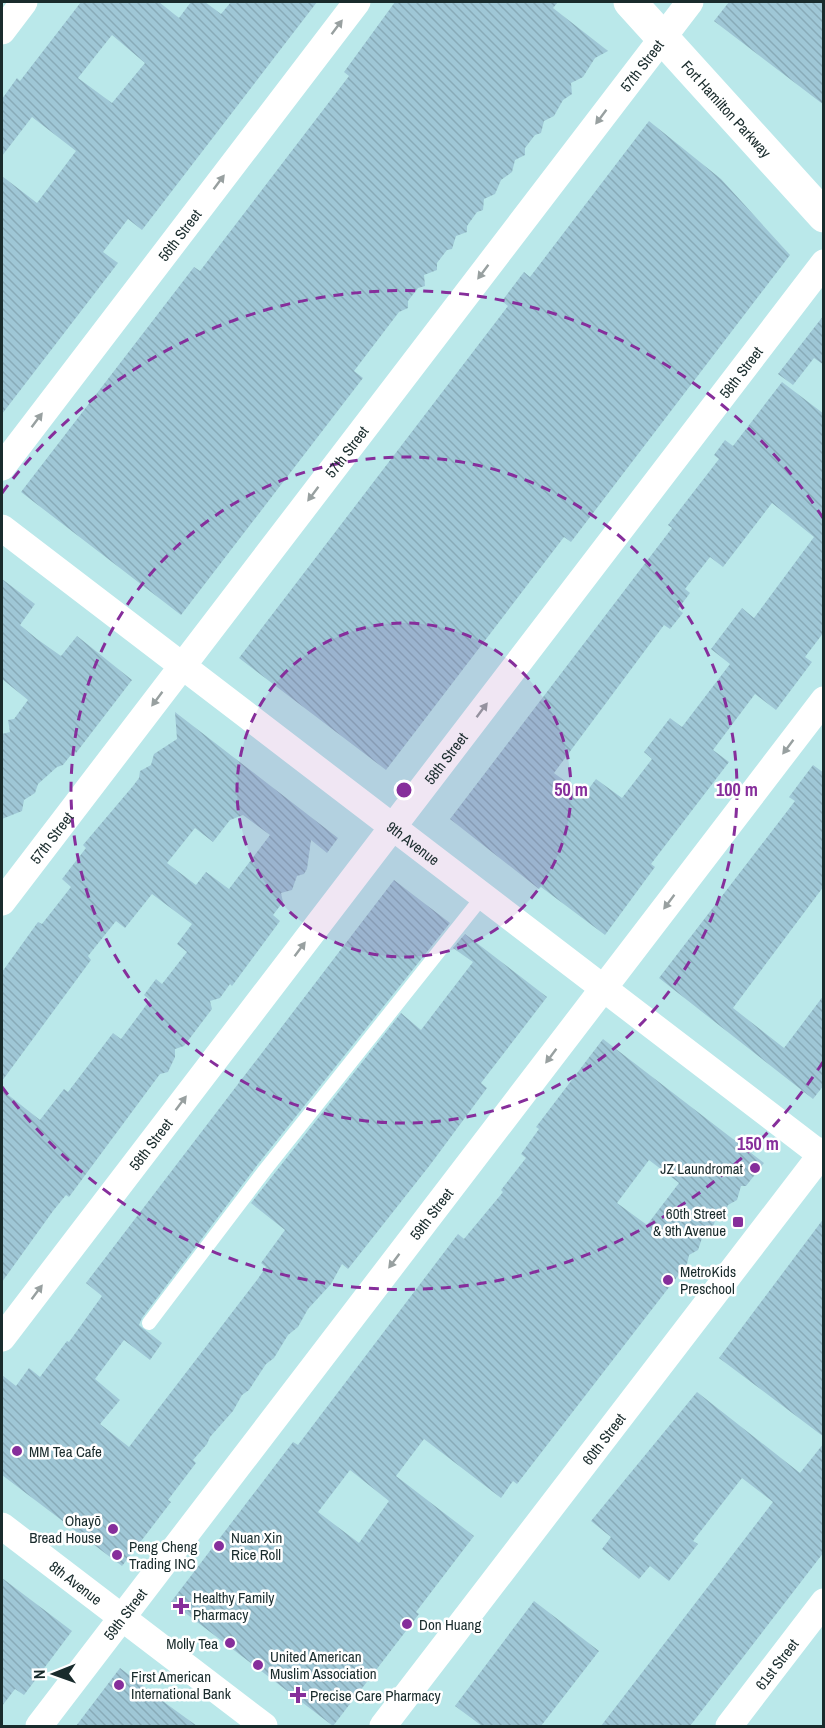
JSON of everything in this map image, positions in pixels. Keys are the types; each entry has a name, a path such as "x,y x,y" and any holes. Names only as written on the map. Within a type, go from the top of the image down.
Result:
{"main road":[{"name":"Fort Hamilton Parkway","path":"630,2 824,216"}],"street":[{"path":"2,31 24,2"},
{"name":"56th Street","path":"2,467 357,2"},
{"name":"57th Street","path":"2,902 690,2"},
{"name":"58th Street","path":"2,1338 824,263"},
{"name":"9th Avenue","path":"2,528 822,1154"},
{"name":"59th Street","path":"39,1726 824,700"},
{"name":"60th Street","path":"383,1726 822,1154"},
{"name":"8th Avenue","path":"2,1526 264,1726"},
{"name":"61st Street","path":"729,1726 824,1602"}],"lane":[{"path":"149,1323 265,1170 483,896"}],"building":[{"path":"81,2 159,2 179,18 191,2 205,2 221,14 231,2 317,2 142,230 128,219 103,252 118,263 2,414 2,176 37,203 76,151 32,117 2,156 2,99 17,78 20,81","holes":["112,35 145,63 112,103 78,78"]},
{"path":"395,2 558,2 553,8 608,51 595,58 583,77 571,83 572,94 563,100 554,116 544,121 541,133 535,135 525,148 525,155 515,160 512,172 501,180 495,194 484,199 483,210 477,212 467,226 467,232 456,236 452,249 447,250 437,263 437,270 424,275 425,286 418,288 408,301 408,308 399,312 354,371 363,378 181,615 21,492 194,267 200,271 349,76 344,72"},
{"path":"729,2 824,2 824,105 714,21"},
{"path":"649,121 721,179 790,255 571,542 564,537 386,770 239,658 508,306 502,301 524,272 530,277"},
{"path":"824,315 824,365 814,358 793,385 778,374"},
{"path":"782,382 824,414 824,632 805,657 812,662 776,710 755,694 713,750 729,762 651,864 655,867 605,935 541,887 539,889 450,819 672,528 668,525 719,459 714,455 725,440 733,446","holes":["772,503 814,537 754,618 742,608 711,649 730,664 682,727 670,718 644,752 652,759 622,798 596,779 584,795 554,773 664,625 670,629 683,613 678,609 690,593 685,589 710,557 723,567"]},
{"path":"2,579 35,604 20,625 37,639 61,656 77,636 132,680 76,753 74,751 63,765 57,767 38,784 35,793 24,800 22,811 2,819 2,734 10,732 8,720 14,719 28,700 2,679"},
{"path":"175,712 338,838 327,853 311,840 307,869 304,874 297,876 292,890 281,893 283,902 273,915 280,921 232,986 230,984 220,998 210,1001 212,1009 184,1046 175,1049 175,1057 168,1072 160,1074 69,1197 66,1195 53,1211 2,1282 2,1090 40,1120 64,1089 68,1092 113,1033 121,1039 150,1000 144,995 156,979 162,984 187,952 177,944 192,924 152,894 125,928 116,921 88,956 91,960 2,1081 2,972 38,922 42,924 71,887 62,879 86,848 83,845 133,786 139,778 140,771 151,765 154,754 177,739","holes":["243,815 270,835 229,889 206,872 196,885 167,863 195,828 213,842 230,820"]},
{"path":"813,765 824,773 824,886 733,1008 784,1048 824,995 824,1085 813,1099 659,978 795,801 789,797"},
{"path":"394,880 450,923 258,1164 142,1318 139,1325 162,1343 150,1360 124,1340 95,1379 120,1400 100,1424 129,1447 257,1280 266,1267 261,1263 285,1230 251,1203 401,1013 421,1030 473,962 453,948 465,934 547,997 481,1083 487,1088 430,1165 348,1269 342,1264 331,1284 308,1309 298,1327 288,1335 274,1358 266,1364 249,1390 242,1395 233,1411 193,1460 196,1463 168,1500 171,1502 122,1566 2,1475 2,1375 16,1386 29,1368 40,1377 67,1341 69,1342 102,1296 86,1283"},
{"path":"603,1039 764,1163 746,1186 741,1186 737,1200 728,1205 723,1217 715,1221 711,1233 702,1238 698,1250 689,1255 687,1264 517,1484 513,1481 501,1498 424,1439 396,1476 474,1536 416,1612 419,1614 333,1726 171,1602 293,1442 298,1445 458,1234 464,1239 503,1192 501,1190 526,1158 521,1154 539,1129 536,1127","holes":["649,1160 679,1183 647,1225 617,1203","350,1470 389,1501 359,1543 318,1512"]},
{"path":"824,1218 824,1437 719,1358"},
{"path":"697,1392 800,1473 824,1443 824,1552 690,1726 601,1726 773,1502 742,1478 693,1541 698,1544 669,1581 650,1566 639,1579 602,1549 611,1537 591,1521"},
{"path":"2,1578 72,1631 24,1695 15,1689 2,1706"},
{"path":"534,1601 599,1651 541,1726 482,1726 455,1706"},
{"path":"120,1668 168,1705 197,1726 76,1726"}],"place":[{"name":"JZ Laundromat","path":"755,1168"},
{"name":"60th Street & 9th Avenue","path":"738,1222"},
{"name":"MetroKids Preschool","path":"668,1280"},
{"name":"MM Tea Cafe","path":"17,1451"},
{"name":"Ohayō Bread House","path":"113,1529"},
{"name":"Nuan Xin Rice Roll","path":"219,1546"},
{"name":"Peng Cheng Trading INC","path":"117,1555"},
{"name":"Healthy Family Pharmacy","path":"181,1606"},
{"name":"Don Huang","path":"407,1624"},
{"name":"Molly Tea","path":"230,1643"},
{"name":"United American Muslim Association","path":"258,1665"},
{"name":"First American International Bank","path":"119,1685"},
{"name":"Precise Care Pharmacy","path":"298,1695"}]}
